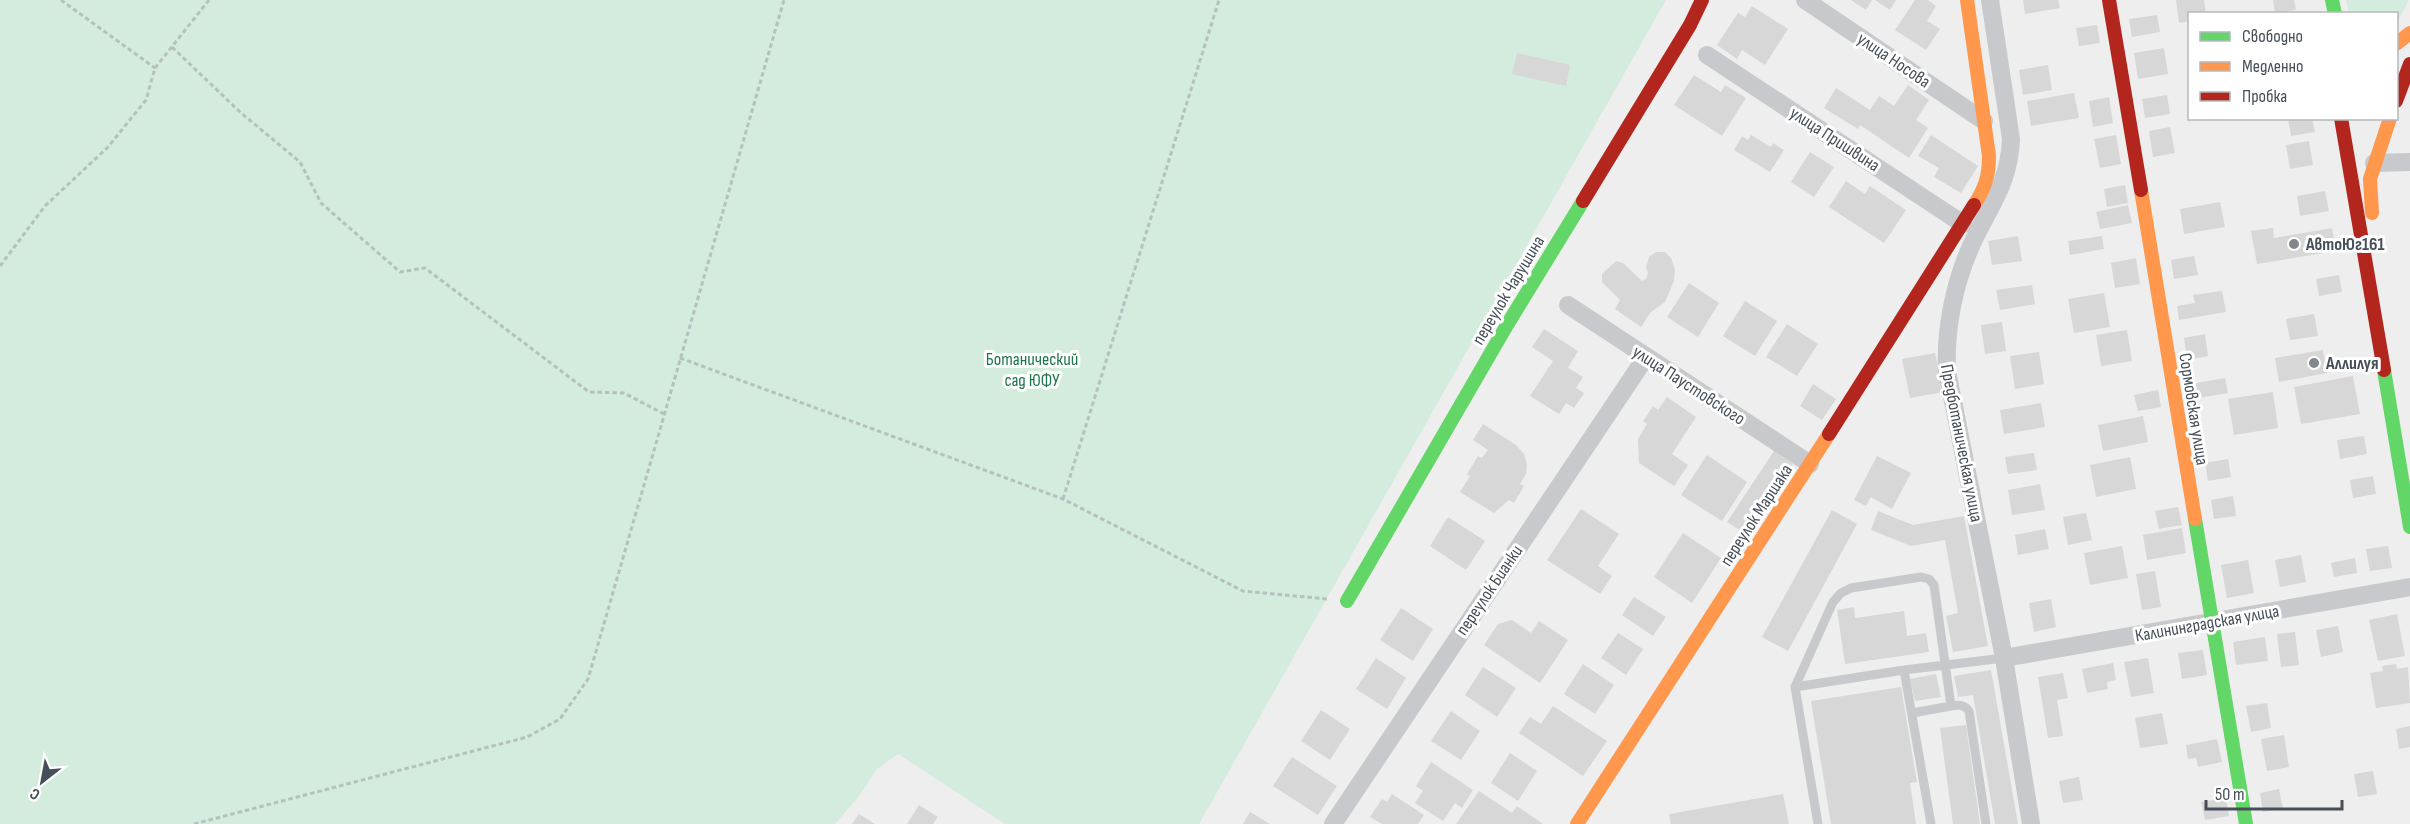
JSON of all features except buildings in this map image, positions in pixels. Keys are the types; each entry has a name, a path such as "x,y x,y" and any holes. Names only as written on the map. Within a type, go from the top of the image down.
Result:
{"street":[{"name":"переулок Чарушина","path":"1347,601 1508,325 1690,24 1702,0"},
{"name":"улица Носова","path":"1805,0 1984,121"},
{"path":"1963,224 1986,186 1989,175 1989,156 1967,0"},
{"name":"Предботаническая улица","path":"1989,0 2011,139 2010,157 2000,193 1971,245 1963,265 1949,320 1946,347 1947,371 2004,658 2031,824"},
{"name":"Сормовская улица","path":"2109,0 2246,824"},
{"path":"2398,43 2410,33"},
{"name":"улица Пришвина","path":"1707,55 1963,224"},
{"path":"2398,98 2410,64"},
{"path":"2341,120 2410,526"},
{"path":"2375,232 2370,179 2389,120"},
{"path":"2374,163 2410,162"},
{"name":"переулок Маршака","path":"1577,824 1963,224"},
{"name":"улица Паустовского","path":"1568,305 1810,464"},
{"name":"переулок Бианки","path":"1333,824 1646,357"},
{"name":"Калининградская улица","path":"2004,658 2410,587"}],"lane":[{"path":"1818,824 1795,687 1833,602 1841,593 1851,588 1921,577 1929,579 1934,585 1951,706"},
{"path":"1795,687 1946,664 2004,658"},
{"path":"1904,670 1931,824"},
{"path":"1912,713 1961,705 1969,711 1986,824"}],"path":[{"path":"61,0 155,68"},
{"path":"0,266 45,206 108,147 146,100 155,68 209,0"},
{"path":"194,824 527,737 560,719 588,679 784,0"},
{"path":"1063,499 1220,0"},
{"path":"172,47 240,112 300,162 321,203 400,272 426,268 589,392 624,393 664,414"},
{"path":"680,358 1063,499 1243,591 1347,601"}],"green space":[{"name":"Ботанический сад ЮФУ","path":"0,0 1666,0 1199,824 1005,824 898,754 877,769 860,795 835,824 0,824"},
{"path":"2346,0 2409,0 2398,20 2398,12 2349,12"}],"traffic: fast":[{"path":"2332,0 2335,12"},
{"path":"1347,601 1507,325 1583,201"},
{"path":"2384,370 2410,527"},
{"path":"2195,519 2246,824"}],"traffic: slow":[{"path":"1967,0 1989,156 1986,182 1974,205"},
{"path":"2398,42 2410,33"},
{"path":"2372,213 2370,179 2389,120"},
{"path":"2141,190 2195,519"},
{"path":"1577,824 1829,434"}],"traffic: jam":[{"path":"1583,201 1690,25 1702,0"},
{"path":"2109,0 2141,190"},
{"path":"2398,96 2410,64"},
{"path":"2341,120 2384,370"},
{"path":"1829,434 1974,205"}],"place":[{"name":"АвтоЮг161","path":"2294,244"},
{"name":"Аллилуя","path":"2314,363"}]}
